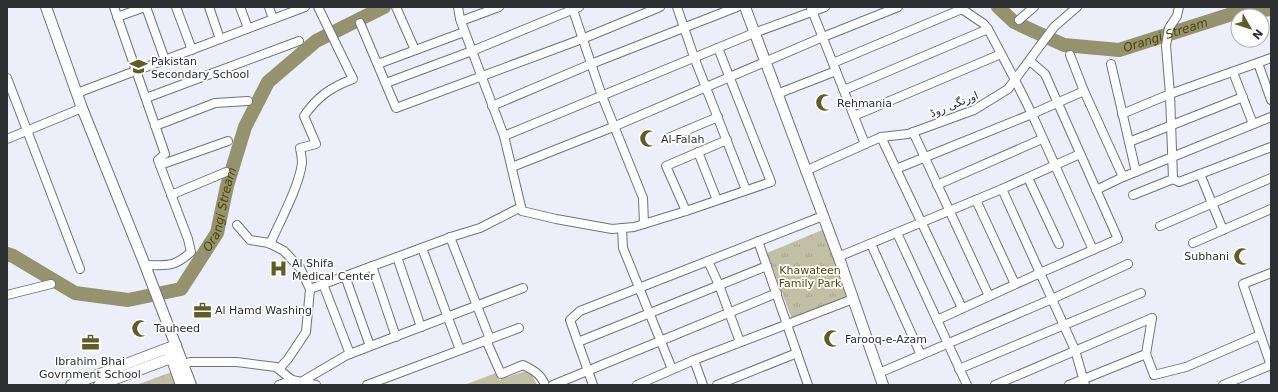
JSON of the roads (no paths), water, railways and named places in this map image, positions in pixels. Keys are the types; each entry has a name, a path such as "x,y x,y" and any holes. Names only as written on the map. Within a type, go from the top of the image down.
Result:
{"main road":[{"path":"46,7 82,108 172,335 173,351 181,385"},
{"path":"744,7 838,257 880,381"},
{"path":"173,351 183,365 191,385"},
{"path":"99,385 110,383 173,351"},
{"path":"71,385 173,351"}],"street":[{"path":"114,7 165,154 158,160 192,252 184,259 171,265 144,263"},
{"path":"117,17 146,7 165,60"},
{"path":"176,7 192,50"},
{"path":"209,7 220,39"},
{"path":"240,7 248,28"},
{"path":"269,7 273,19"},
{"path":"77,93 302,7"},
{"path":"270,244 289,202 298,176 302,163 300,148 316,144 304,116 312,103 334,87 353,79 318,7"},
{"path":"396,7 415,50"},
{"path":"458,7 464,32 504,136 522,211 612,229 634,227 770,182 718,48"},
{"path":"461,21 499,7"},
{"path":"360,23 396,108 582,39 660,7"},
{"path":"677,7 694,57 746,190"},
{"path":"492,106 591,64 737,7"},
{"path":"504,136 812,9 825,7"},
{"path":"512,167 613,127 823,37 898,7"},
{"path":"1019,20 1034,7"},
{"name":"اورنگی روڈ","path":"805,171 881,137 913,132 974,110 1008,89 1054,27 1077,7"},
{"path":"1173,179 1171,158 1170,94 1166,46 1169,28 1177,16 1179,7"},
{"path":"386,83 472,52 574,8 582,39 613,127 643,198 644,224"},
{"path":"777,94 961,8 984,24 988,29 1032,114 1054,166 1093,250"},
{"path":"812,9 865,144"},
{"path":"844,90 988,29"},
{"path":"378,64 464,32"},
{"path":"146,98 299,41"},
{"path":"854,116 1001,54"},
{"path":"1070,55 1084,91 1123,177"},
{"path":"1122,114 1170,94 1271,58"},
{"path":"937,320 1118,239 1045,74 1030,61"},
{"path":"1258,63 1271,100"},
{"path":"1111,64 1136,172"},
{"path":"1233,72 1253,124"},
{"path":"7,78 9,89 80,269"},
{"path":"896,169 1032,114 1084,91"},
{"path":"1129,142 1242,97"},
{"path":"155,126 215,104 248,101"},
{"path":"7,139 82,108"},
{"path":"668,138 718,117"},
{"path":"1096,190 1123,177 1271,117"},
{"path":"913,132 989,296"},
{"path":"881,137 962,308"},
{"path":"937,185 1042,139"},
{"path":"686,211 666,166 727,140"},
{"path":"160,165 228,142"},
{"path":"1133,195 1173,179 1179,182 1271,147"},
{"path":"698,152 717,200"},
{"path":"838,257 1028,178 1080,154"},
{"path":"171,195 226,172"},
{"path":"1200,174 1211,204 1223,230"},
{"path":"1028,178 1059,244"},
{"path":"1160,226 1271,178"},
{"path":"1002,189 1075,350 1084,382"},
{"path":"976,200 1016,284"},
{"path":"310,290 450,237 480,228 521,206"},
{"path":"1193,243 1271,209"},
{"path":"593,385 570,320 580,312 822,216"},
{"path":"237,225 250,240 270,244 284,252 300,268 310,290 306,332 288,360 278,369"},
{"path":"622,228 623,248 672,369"},
{"path":"897,232 967,385"},
{"path":"450,237 501,374 522,366 532,369 537,373 542,378 545,385"},
{"path":"758,241 798,353 805,384"},
{"path":"870,244 921,355"},
{"path":"422,248 460,350"},
{"path":"397,257 421,327"},
{"path":"708,261 719,285 740,342"},
{"path":"880,381 921,355 1128,264"},
{"path":"372,266 396,337"},
{"path":"578,342 767,266"},
{"path":"1224,385 1271,365 1243,284 1271,273"},
{"path":"345,276 370,346"},
{"path":"7,295 51,284"},
{"path":"323,284 350,354"},
{"path":"279,385 296,382 350,354 477,307 523,288"},
{"path":"553,385 777,293"},
{"path":"960,369 1141,293"},
{"path":"637,385 694,360 853,299"},
{"path":"996,385 1152,318 1146,354 1154,375 1186,367 1260,335"},
{"path":"367,385 519,328"},
{"path":"717,385 798,353"},
{"path":"1069,385 1084,382 1146,354"},
{"path":"694,360 703,385"},
{"path":"183,365 190,362 237,362 276,367 296,382 316,385"}],"waterway":[{"name":"Orangi Stream","path":"7,254 13,256 75,293 128,300 181,289 217,233 227,186 245,127 268,82 316,41 384,7"},
{"name":"Orangi Stream","path":"998,7 1014,22 1064,45 1119,50 1235,13 1271,9"}],"place":[{"name":"Pakistan Secondary School","path":"138,67"},
{"name":"Rehmania","path":"824,103"},
{"name":"Al-Falah","path":"648,139"},
{"name":"Subhani","path":"1242,256"},
{"name":"Al Shifa Medical Center","path":"279,269"},
{"name":"Al Hamd Washing","path":"202,310"},
{"name":"Tauheed","path":"141,328"},
{"name":"Farooq-e-Azam","path":"832,339"},
{"name":"Ibrahim Bhai Govrnment School","path":"90,343"}],"park label":[{"name":"Khawateen Family Park","path":"810,276"}]}
